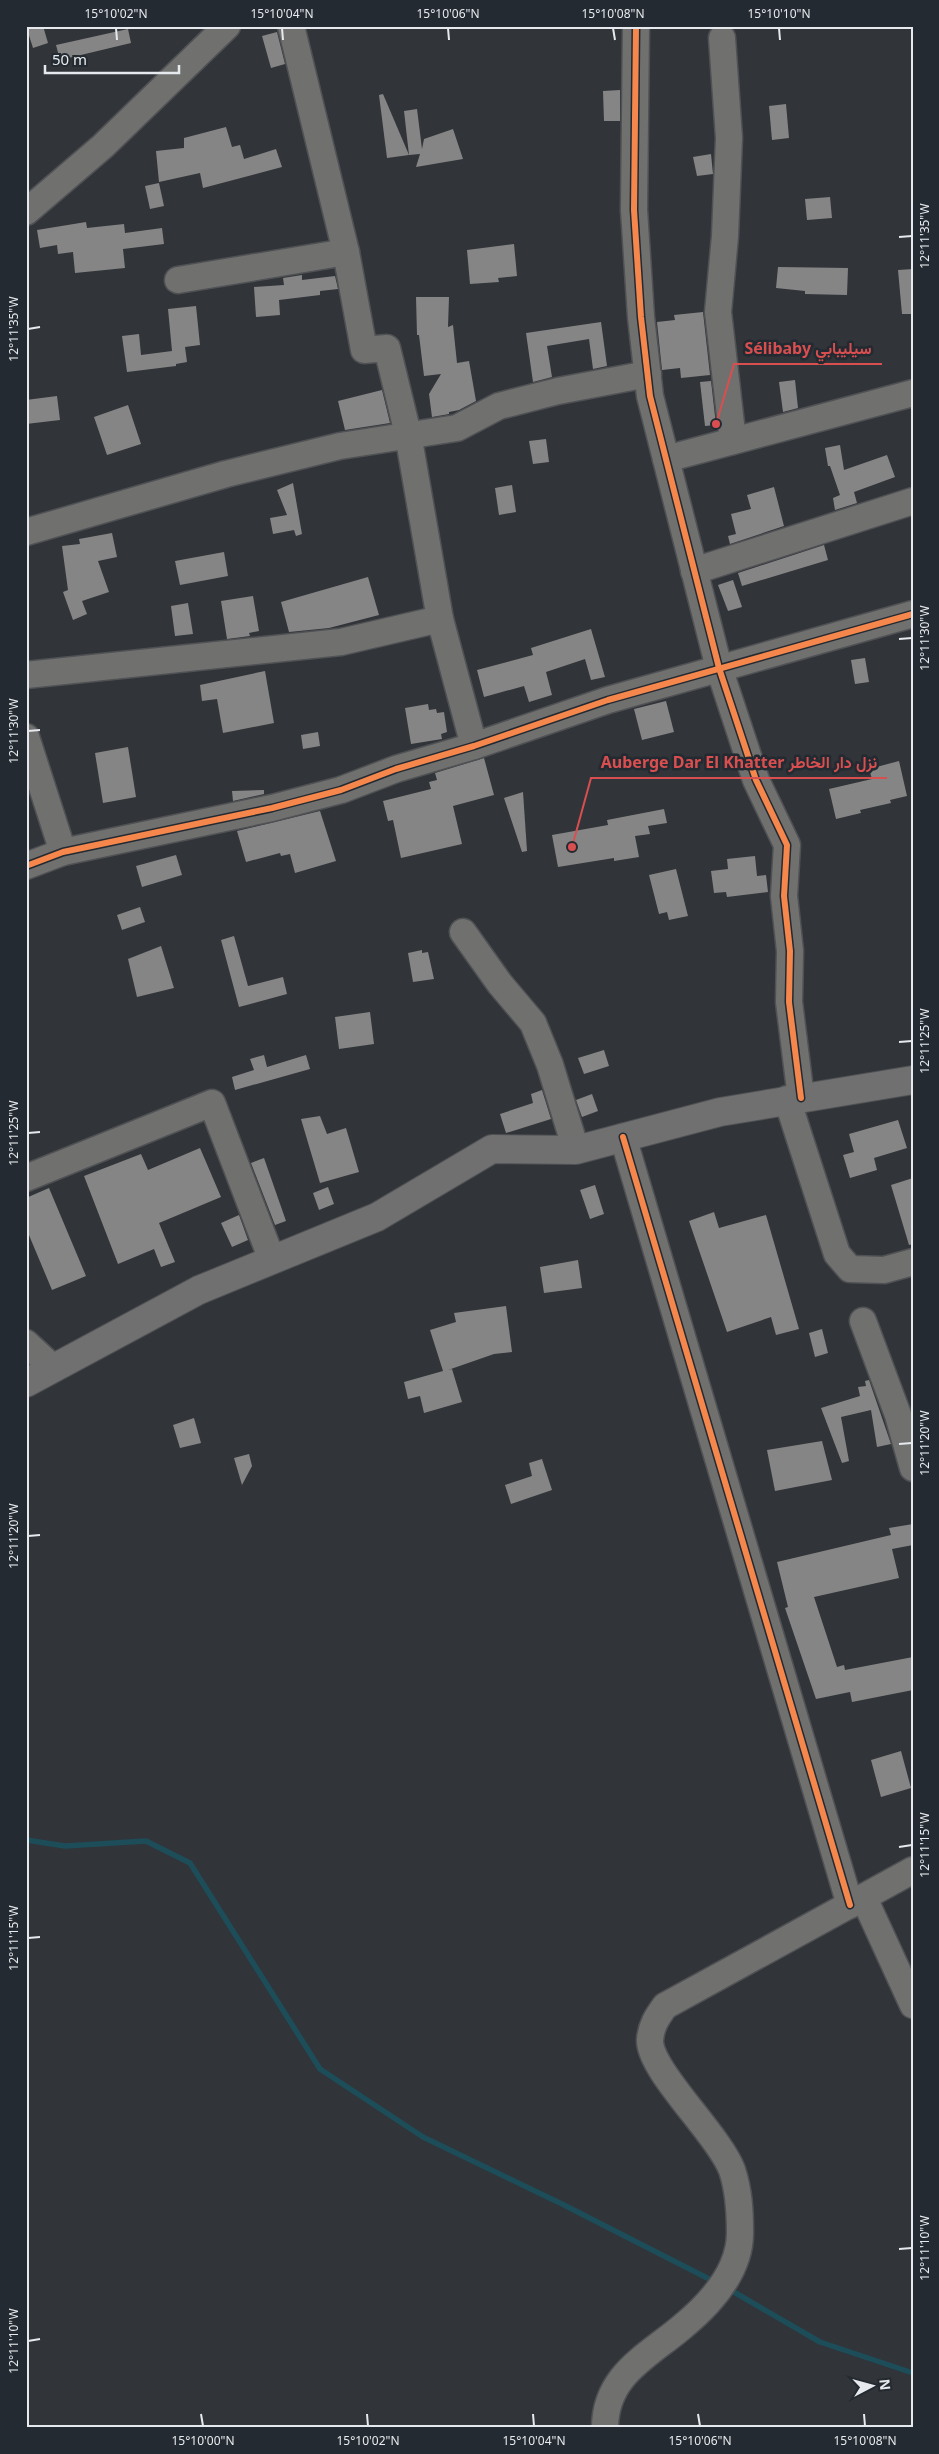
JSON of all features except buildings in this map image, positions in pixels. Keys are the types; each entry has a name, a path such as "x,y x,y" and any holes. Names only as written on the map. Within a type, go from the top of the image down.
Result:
{"main road":[{"path":"26,1383 199,1290 376,1217 492,1149 576,1150 720,1112 794,1098 913,1080"}],"street":[{"path":"26,212 103,146 227,26"},
{"path":"291,26 346,252 364,350 387,348 408,434 440,619 474,746"},
{"path":"636,26 634,210 641,317 650,396 718,668 756,780 787,845 784,896 790,951 789,1002 794,1098 837,1254 850,1269 884,1270 913,1262"},
{"path":"722,38 728,138 725,236 718,312 728,380 733,441"},
{"path":"178,280 346,252"},
{"path":"26,532 226,474 340,446 408,434 457,428 500,406 558,391 648,374"},
{"path":"666,459 913,393"},
{"path":"694,571 913,501"},
{"path":"26,866 62,852 272,808 341,790 396,769 474,746 608,700 913,614"},
{"path":"26,675 342,642 440,619"},
{"path":"26,737 62,852"},
{"path":"463,932 500,984 533,1023 550,1065 576,1150"},
{"path":"26,1178 212,1103 272,1260"},
{"path":"623,1138 857,1901 913,2005"},
{"path":"863,1321 898,1415 913,1468"},
{"path":"26,1343 52,1368"},
{"path":"605,2428 613,2393 628,2368 650,2349 682,2328 706,2304 730,2273 740,2239 740,2203 731,2169 714,2138 654,2060 650,2041 654,2022 665,2006 913,1870"}],"waterway":[{"path":"26,1840 65,1846 146,1841 190,1863 320,2069 423,2137 564,2205 717,2283"},
{"path":"727,2288 820,2342 913,2373"}],"cycle path":[{"path":"636,26 634,210 641,317 650,396 719,668 756,780 787,845 784,896 790,951 789,1002 801,1098"},
{"path":"26,866 63,852 272,808 341,790 396,769 474,746 608,700 913,614"},
{"path":"623,1137 850,1905"}],"place":[{"name":"Sélibaby سيليبابي","path":"716,424"},
{"name":"Auberge Dar El Khatter نزل دار الخاطر","path":"572,847"}]}
